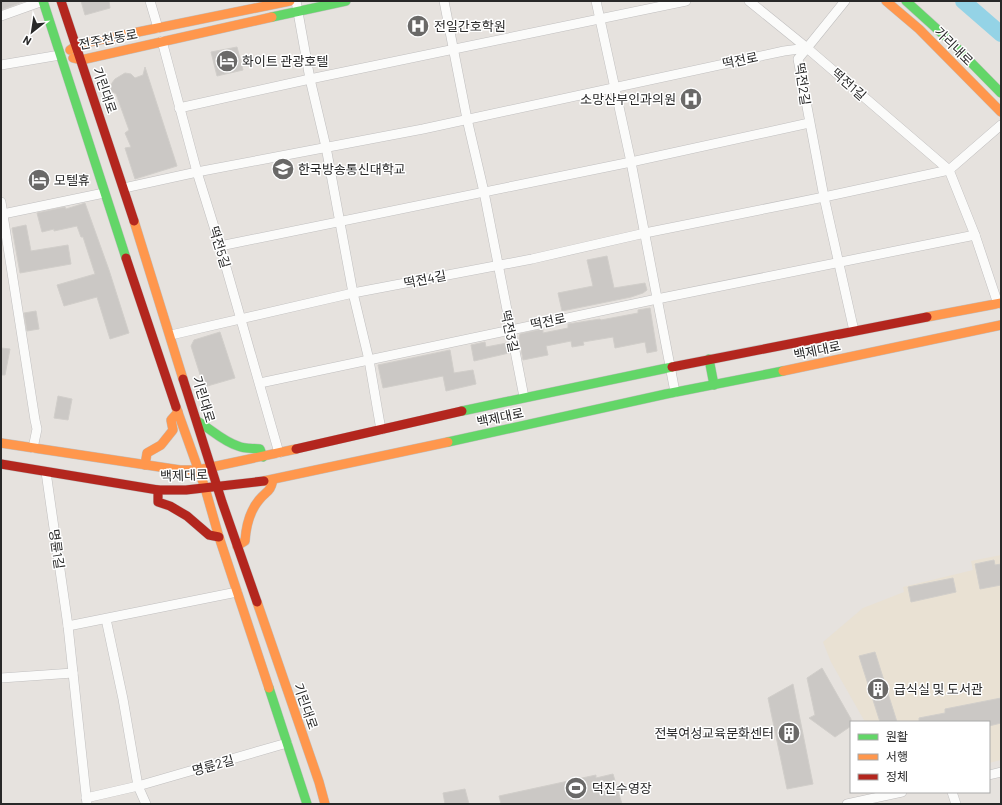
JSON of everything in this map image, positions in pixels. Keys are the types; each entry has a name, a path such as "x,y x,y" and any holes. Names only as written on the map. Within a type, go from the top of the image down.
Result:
{"street":[{"path":"1,16 43,1 104,193 205,488 219,537 307,804"},
{"name":"기린대로","path":"61,1 124,188 171,335 211,468 319,782 325,804"},
{"path":"150,1 158,28"},
{"name":"전주천동로","path":"60,55 76,46 290,1"},
{"path":"296,1 310,79 326,147 353,293 369,360 381,430"},
{"name":"전주천동로","path":"60,55 81,60 346,1"},
{"name":"떡전3길","path":"444,1 466,119 484,192 497,265 524,397"},
{"path":"596,1 631,162 675,392"},
{"path":"179,108 310,79 686,1"},
{"name":"떡전1길","path":"749,1 807,48 949,170 1000,304"},
{"path":"807,48 845,1"},
{"name":"가리내로","path":"886,1 919,29 1001,112"},
{"name":"가리내로","path":"906,1 948,39 1001,93"},
{"name":"떡전5길","path":"162,41 197,172 260,382 279,453"},
{"name":"떡전로","path":"466,119 784,51 807,48"},
{"name":"떡전2길","path":"807,48 798,59 824,197 854,331"},
{"path":"1,65 60,55"},
{"path":"124,188 197,172 423,129 466,119"},
{"name":"떡전2길","path":"631,162 809,123"},
{"path":"497,265 532,259 644,233 949,170 1001,125"},
{"path":"220,246 631,162"},
{"path":"3,214 104,193"},
{"path":"1,202 34,420 38,429 33,448"},
{"path":"838,262 975,235"},
{"name":"떡전로","path":"510,330 838,262"},
{"name":"떡전4길","path":"171,335 353,293 497,265"},
{"name":"백제대로","path":"1,464 158,490 218,487 273,480 675,392 714,385 955,323 1000,304"},
{"name":"백제대로","path":"1,443 180,470 198,470 263,457 524,397 854,331 955,323 1001,325"},
{"path":"260,382 510,330"},
{"path":"708,359 714,385"},
{"path":"145,465 147,453 162,445 173,430 171,420 178,412"},
{"path":"197,421 210,428 222,438 239,447 260,449 263,457"},
{"name":"명륜1길","path":"46,472 68,626 73,673"},
{"path":"237,546 245,541 248,517 264,493 271,489 273,480"},
{"path":"158,490 158,502 170,506 187,516 209,535 219,537"},
{"path":"68,626 237,592"},
{"path":"106,619 123,699 138,786 146,804"},
{"path":"1,678 73,673"},
{"name":"명륜2길","path":"73,673 87,801 287,743"},
{"path":"990,775 1001,772"},
{"path":"847,804 897,793"},
{"path":"952,793 956,804"}],"shaded area":[{"path":"1001,555 1001,760 990,763 990,721 864,721 831,662 823,642 863,608 904,592 903,587 973,570 971,561"}],"building":[{"path":"1,1 25,1 1,10"},
{"path":"81,1 109,1 110,8 85,15"},
{"name":"화이트 관광호텔","path":"237,47 243,70 217,76 211,52"},
{"path":"145,67 177,166 135,179 125,148 131,147 125,133 129,130 116,94 110,90 115,79 125,73 131,74 135,78 143,75"},
{"path":"85,203 109,270 129,333 110,339 97,297 64,306 57,285 95,274 83,237 81,237 77,226 42,232 37,213 65,207 66,209"},
{"path":"26,225 31,251 68,245 71,264 20,273 12,228"},
{"path":"607,256 614,288 645,283 647,290 631,297 562,311 558,293 593,286 587,260"},
{"path":"650,308 657,351 647,353 645,342 615,348 613,337 583,342 584,345 572,347 571,341 546,346 548,355 523,360 519,338 520,334 543,329 543,333 568,328 568,324 638,313 638,310"},
{"path":"36,311 39,329 27,331 24,313"},
{"path":"220,332 235,378 204,387 191,346 194,340"},
{"path":"485,342 486,347 507,343 509,353 474,361 471,345"},
{"path":"1,348 10,349 5,375 1,375"},
{"path":"450,350 454,373 473,370 476,384 446,391 443,376 383,388 378,365"},
{"path":"58,396 72,399 68,420 54,418"},
{"path":"994,560 995,565 1001,564 1001,585 980,589 975,564"},
{"path":"953,578 956,592 911,602 908,587"},
{"name":"급식실 및 도서관","path":"875,652 897,721 880,721 859,656"},
{"path":"822,668 851,719 850,727 835,737 809,718 815,715 807,678"},
{"path":"793,684 813,784 787,789 768,698"},
{"path":"1001,698 1001,723 990,726 990,721 919,721 919,718 945,713 945,709"},
{"name":"덕진수영장","path":"613,774 622,804 501,804 499,796 596,775 596,778"},
{"path":"465,789 469,804 445,804 443,793"}],"waterway":[{"path":"963,1 1001,34"}],"traffic: fast":[{"path":"43,1 126,258"},
{"path":"272,17 346,1"},
{"path":"906,1 948,39 1001,93"},
{"path":"709,359 714,385"},
{"path":"462,411 672,367"},
{"path":"448,442 666,394 783,371"},
{"path":"197,421 232,444 243,448 260,449 263,457"},
{"path":"269,688 307,804"}],"traffic: slow":[{"path":"70,50 76,46 94,41 290,1"},
{"path":"886,1 919,29 1001,112"},
{"path":"73,58 81,60 272,17"},
{"path":"134,221 183,379"},
{"path":"927,317 1001,303"},
{"path":"783,371 1001,325"},
{"path":"176,407 205,488 219,537 269,688"},
{"path":"145,465 147,453 161,445 173,430 171,420 178,412"},
{"path":"264,481 448,442"},
{"path":"1,443 180,470 198,470 296,449"},
{"path":"237,546 245,541 250,514 259,500 269,489 273,480"},
{"path":"257,602 319,782 325,804"}],"traffic: jam":[{"path":"61,1 134,221"},
{"path":"126,258 176,407"},
{"path":"672,367 927,317"},
{"path":"183,379 222,502 257,602"},
{"path":"296,449 462,411"},
{"path":"1,464 158,490 186,490 264,481"},
{"path":"158,490 158,502 170,506 187,516 209,535 219,537"}],"place":[{"name":"전일간호학원","path":"418,26"},
{"name":"화이트 관광호텔","path":"227,61"},
{"name":"소망산부인과의원","path":"691,99"},
{"name":"한국방송통신대학교","path":"283,169"},
{"name":"모텔휴","path":"39,180"},
{"name":"급식실 및 도서관","path":"878,689"},
{"name":"전북여성교육문화센터","path":"789,733"},
{"name":"덕진수영장","path":"576,788"}]}
